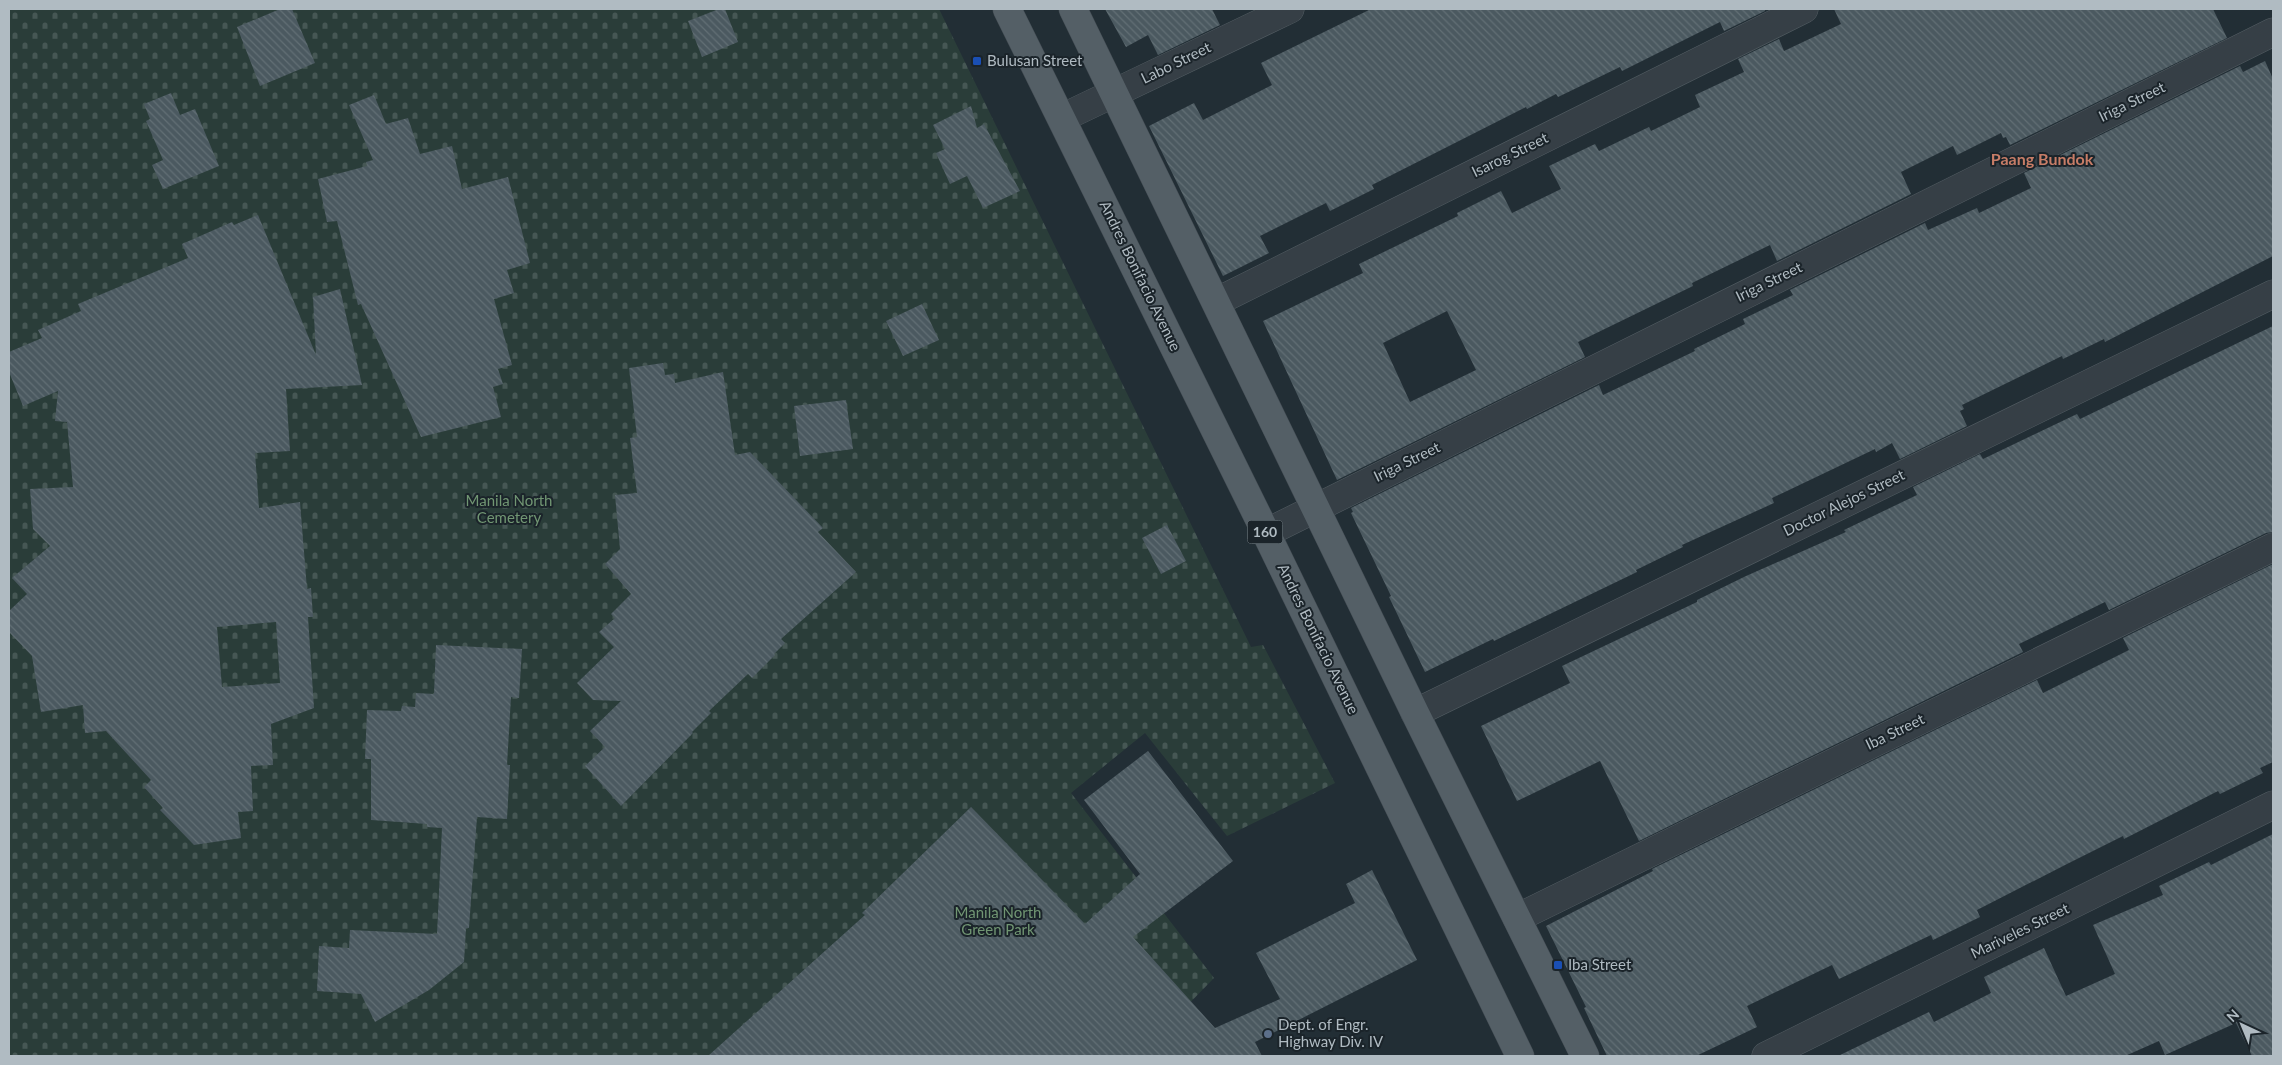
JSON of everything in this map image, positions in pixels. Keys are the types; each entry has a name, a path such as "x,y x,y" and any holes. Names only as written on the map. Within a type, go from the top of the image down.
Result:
{"main road":[{"name":"Andres Bonifacio Avenue","path":"1007,9 1266,533 1520,1056"},
{"path":"1073,9 1415,713 1585,1056"}],"street":[{"name":"Labo Street","path":"1062,118 1290,9"},
{"name":"Isarog Street","path":"1216,302 1804,9"},
{"name":"Iriga Street","path":"1266,533 2273,32"},
{"name":"Doctor Alejos Street","path":"1415,713 2273,294"},
{"name":"Iba Street","path":"1516,918 2273,547"},
{"name":"Mariveles Street","path":"1766,1056 2273,805"}],"green space":[{"name":"Manila North Cemetery","path":"9,9 939,9 1251,647 1263,645 1335,783 1227,836 1145,733 1071,793 1214,978 1138,1056 9,1056"}],"building":[{"path":"280,9 292,9 315,63 260,86 237,27"},
{"path":"719,9 725,9 738,42 702,57 688,21"},
{"path":"1105,9 1212,9 1220,25 1158,55 1148,35 1126,47"},
{"path":"1371,9 1764,9 1765,11 1724,31 1720,22 1622,71 1620,67 1558,97 1556,94 1527,109 1526,107 1372,185 1374,189 1330,211 1326,203 1260,236 1269,253 1223,276 1149,126 1194,103 1203,120 1272,85 1261,63"},
{"path":"1834,9 2213,9 2227,38 2010,145 2006,137 2003,138 2001,133 1957,155 1953,146 1901,172 1911,194 1777,261 1770,245 1692,283 1693,286 1578,342 1585,357 1337,480 1263,321 1363,273 1359,264 1458,216 1457,213 1501,191 1512,213 1561,189 1549,166 1595,144 1599,151 1649,127 1651,131 1700,107 1695,95 1744,72 1738,59 1779,39 1784,51 1841,24","holes":["1447,311 1476,370 1410,402 1383,343"]},
{"path":"2265,61 2273,79 2273,256 2105,342 2104,339 2063,359 2062,356 1962,405 1964,409 1960,411 1967,426 1900,459 1892,443 1876,452 1875,449 1772,498 1774,503 1682,545 1683,547 1636,570 1637,572 1425,672 1351,513 1353,512 1351,508 1599,385 1603,395 1695,351 1694,349 1745,324 1743,319 1793,295 1790,290 1925,223 1928,230 1977,208 1979,213 2031,188 2024,173 2240,66 2243,72"},
{"path":"171,93 180,115 195,109 219,166 163,189 152,165 163,160 146,121 150,119 144,104"},
{"path":"374,95 386,124 408,118 420,154 452,146 462,189 508,177 530,263 507,270 514,293 494,299 512,365 498,369 503,384 493,387 501,417 421,437 361,304 358,305 337,221 327,222 318,179 367,166 366,162 373,160 349,105"},
{"path":"971,106 977,128 984,124 1020,191 983,208 967,176 950,184 936,153 945,149 933,125"},
{"path":"258,215 316,355 313,297 340,289 362,385 286,389 290,451 255,453 259,508 300,502 307,589 311,588 313,617 308,617 314,708 271,724 273,765 251,766 253,811 238,812 241,838 194,845 160,810 163,808 144,787 151,780 106,731 85,733 83,705 41,712 32,656 9,632 9,611 27,594 12,578 50,546 33,529 30,489 73,487 67,422 55,421 58,391 23,406 9,372 9,352 42,338 38,330 81,311 78,304 188,258 182,244 232,222 234,225","holes":["276,622 280,683 222,687 217,627"]},
{"path":"922,304 939,340 903,356 886,321"},
{"path":"2273,326 2273,532 2266,533 2109,610 2105,602 2019,644 2023,652 1639,841 1600,761 1517,801 1481,726 1570,683 1562,666 1697,602 1697,600 1746,576 1846,532 1844,530 1917,495 1913,487 1980,454 1983,459 2077,414 2080,419"},
{"path":"663,363 665,375 674,374 675,383 723,372 735,455 750,452 823,528 818,532 856,572 781,639 785,643 775,655 752,678 748,674 709,711 711,713 693,733 621,806 585,766 605,747 590,731 621,701 593,700 577,683 614,647 599,632 615,618 611,614 631,594 605,564 620,549 615,495 637,493 630,438 637,437 629,368"},
{"path":"846,400 853,449 800,456 794,406"},
{"path":"1167,525 1186,561 1161,574 1142,538"},
{"path":"2273,564 2273,762 2260,768 2263,773 2220,794 2218,791 2124,839 2123,836 2067,864 1977,910 1980,917 1933,940 1931,935 1839,979 1832,965 1747,1006 1757,1027 1696,1056 1607,1056 1584,1008 1586,1007 1546,926 1653,871 1652,869 2037,680 2043,693 2129,650 2123,638"},
{"path":"436,645 522,649 519,698 511,697 507,765 510,765 507,819 477,817 469,928 466,928 464,962 429,990 375,1022 361,994 317,991 319,946 349,948 350,930 437,934 442,828 427,827 427,824 371,820 371,759 365,759 367,710 401,711 402,706 415,707 416,693 434,694"},
{"name":"Manila North Green Park","path":"1148,751 1233,861 1133,937 1215,1028 1280,999 1256,953 1355,903 1346,884 1372,870 1417,960 1255,1042 1262,1056 708,1056 865,915 862,913 971,807 1085,924 1140,874 1084,800"},
{"path":"2273,834 2273,1056 2252,1056 2236,1023 2165,1055 2159,1041 2125,1056 1838,1056 1929,1012 1934,1022 1991,993 1984,977 2044,948 2066,996 2115,974 2093,925 2163,895 2159,886 2209,862 2211,865"}],"place":[{"name":"Bulusan Street","path":"977,61"},
{"name":"Iba Street","path":"1558,965"},
{"name":"Dept. of Engr. Highway Div. IV","path":"1268,1034"}],"district":[{"name":"Paang Bundok","path":"2042,159"}]}
